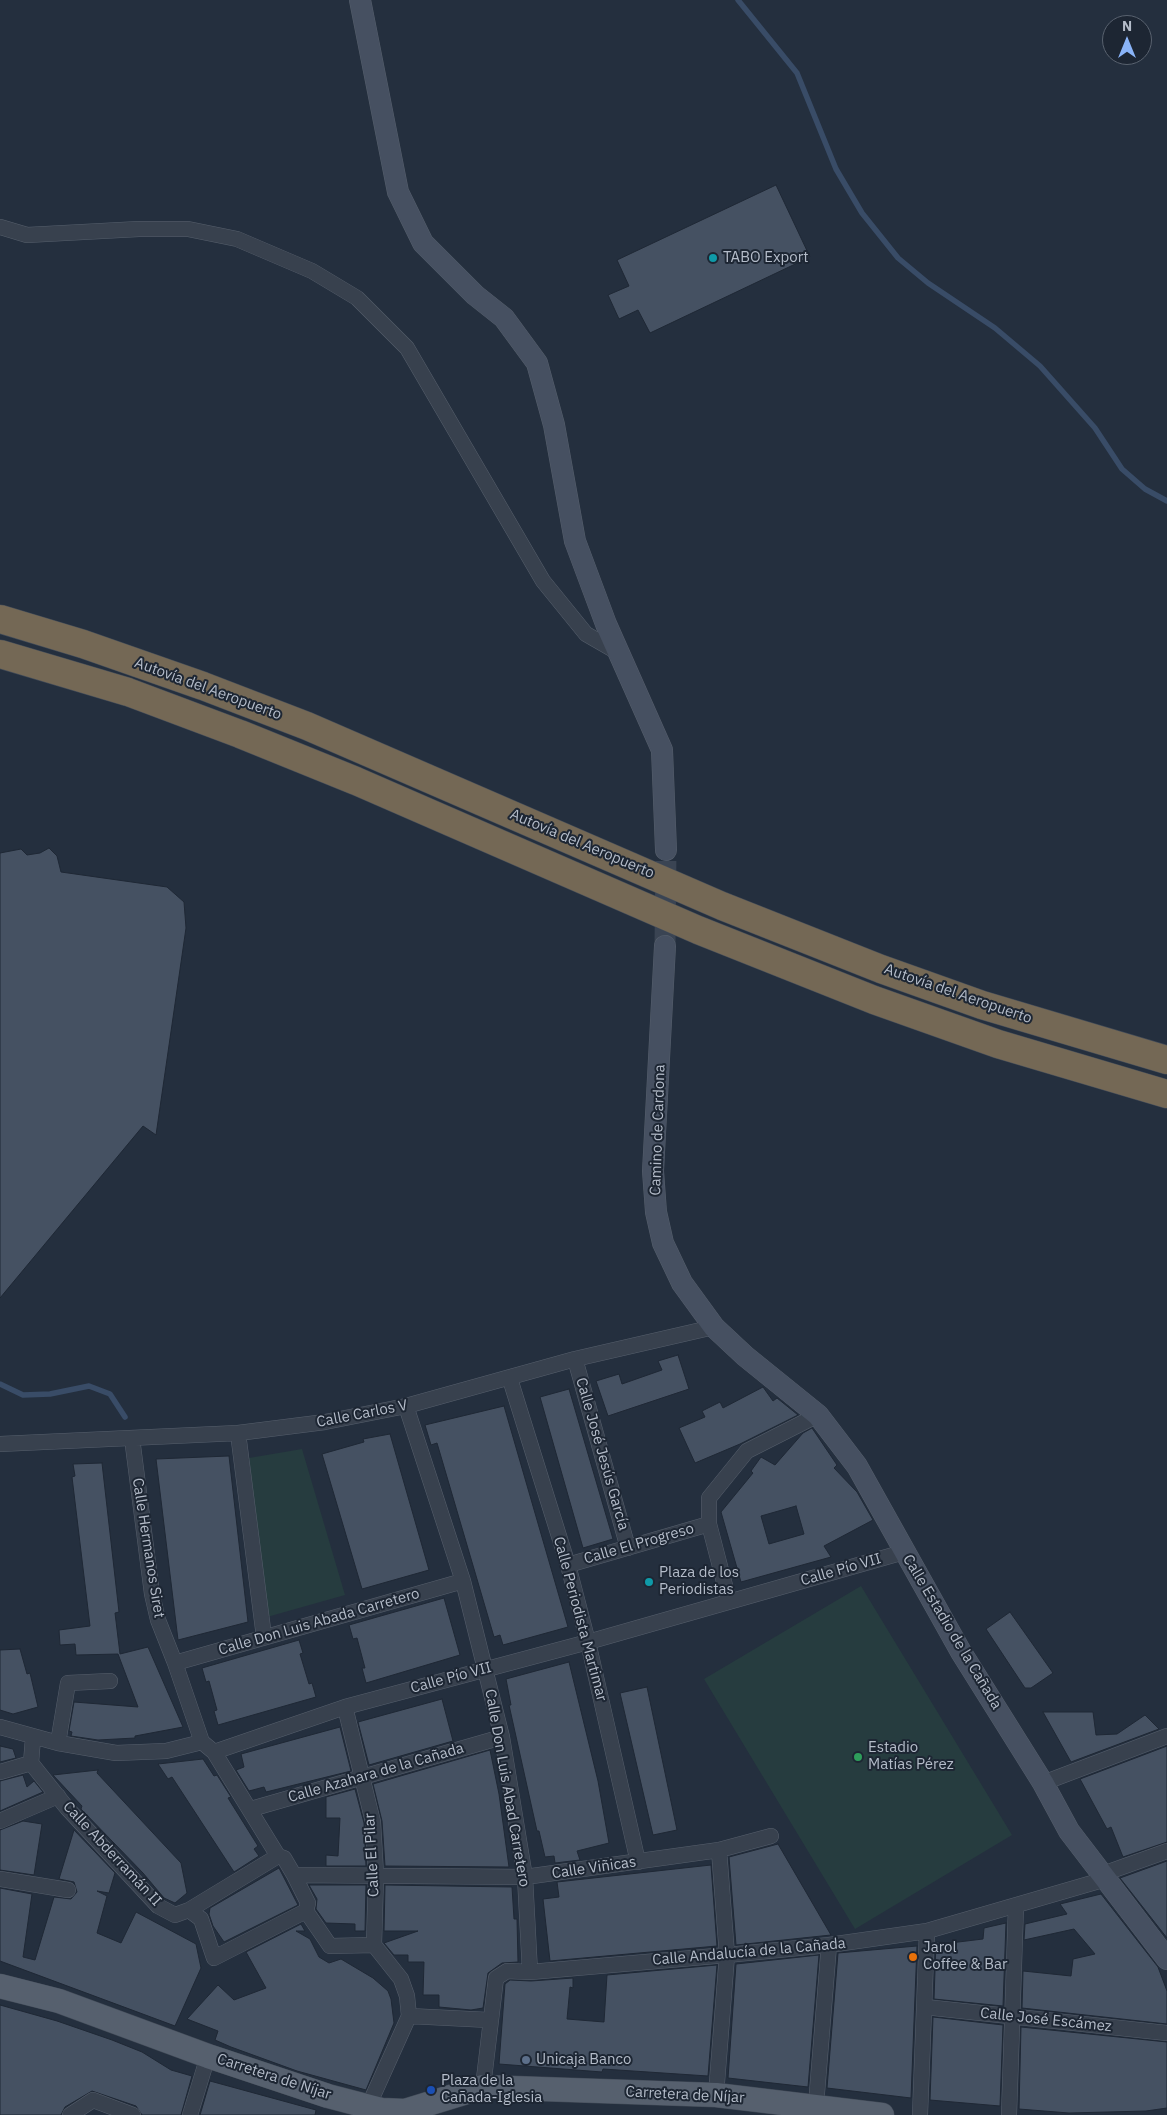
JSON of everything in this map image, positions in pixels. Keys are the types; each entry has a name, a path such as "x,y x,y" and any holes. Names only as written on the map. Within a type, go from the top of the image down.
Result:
{"highway":[{"name":"Autovía del Aeropuerto","path":"0,619 83,644 203,686 307,726 722,906 881,968 982,1005 1167,1060"},
{"name":"Autovía del Aeropuerto","path":"0,654 128,692 240,734 698,930 874,1000 998,1044 1167,1094"}],"main road":[{"name":"Carretera de Níjar","path":"0,1986 59,2001 208,2056 328,2096 382,2110 428,2111 483,2087 716,2095 803,2108 874,2114"}],"street":[{"path":"360,0 398,192 423,243 475,295 504,318 537,363 554,425 575,541 606,624 662,750 666,850"},
{"path":"0,227 27,235 139,228 188,229 237,239 312,271 358,298 407,348 543,581 586,634 620,654"},
{"name":"Camino de Cardona","path":"665,946 653,1171 656,1212 663,1243 682,1283 714,1327"},
{"name":"Calle Carlos V","path":"0,1444 238,1434 325,1422 406,1406 510,1379 575,1359 714,1327"},
{"name":"Calle Estadio de la Cañada","path":"714,1327 745,1356 818,1415 857,1466 962,1652 1070,1830 1167,1959"},
{"name":"Calle José Jesús García","path":"575,1359 628,1548"},
{"name":"Calle Periodista Martimar","path":"510,1379 568,1564 588,1642 638,1862"},
{"name":"Calle Don Luis Abad Carretero","path":"406,1406 463,1581 502,1738 525,1877 530,1972"},
{"path":"729,1601 709,1524 709,1498 747,1451 818,1415"},
{"path":"238,1434 264,1637"},
{"name":"Calle Hermanos Siret","path":"132,1438 152,1594 158,1620 202,1742"},
{"name":"Calle El Progreso","path":"568,1564 709,1524"},
{"name":"Calle Pío VII","path":"214,1752 345,1707 588,1642 904,1552"},
{"name":"Calle Don Luis Abada Carretero","path":"175,1663 463,1581"},
{"path":"58,1744 68,1683 110,1681"},
{"name":"Calle El Pilar","path":"345,1707 373,1822 376,1874 374,1945"},
{"path":"0,1727 58,1744 116,1753 166,1751 202,1742 214,1752 251,1809 278,1856 284,1858 308,1903 306,1911 330,1946 374,1945 401,1979 405,1988 409,2016 368,2106"},
{"path":"1043,1783 1167,1736"},
{"path":"0,1772 31,1763 34,1738"},
{"name":"Calle Azahara de la Cañada","path":"251,1809 362,1776 502,1738"},
{"name":"Calle Abderramán II","path":"31,1763 58,1796 158,1906 175,1915 189,1910"},
{"path":"0,1821 58,1796"},
{"name":"Calle Viñicas","path":"294,1875 376,1874 525,1877 718,1850 771,1836"},
{"path":"716,2095 727,1955 718,1850"},
{"name":"Calle Andalucía de la Cañada","path":"483,2087 496,1978 507,1971 530,1972 727,1955 829,1945 927,1932 1106,1879 1111,1871 1167,1851"},
{"path":"278,1856 189,1910 201,1919 214,1958 306,1911"},
{"path":"0,1879 68,1890"},
{"path":"1010,2115 1016,1906"},
{"path":"920,2115 927,1932"},
{"path":"803,2108 829,1945"},
{"name":"Calle José Escámez","path":"925,2007 1167,2033"},
{"path":"409,2016 490,2020"},
{"path":"190,2115 208,2056"},
{"path":"70,2115 93,2100 133,2115"}],"green space":[{"path":"302,1449 345,1595 267,1617 249,1458"},
{"name":"Estadio Matías Pérez","path":"861,1586 1012,1835 855,1929 704,1679"}],"building":[{"name":"TABO Export","path":"776,185 810,257 650,333 638,310 619,319 608,295 629,286 617,260"},
{"path":"49,848 57,856 61,872 167,887 184,902 186,928 156,1135 143,1126 0,1298 0,853 21,849 27,855 40,853"},
{"path":"678,1355 689,1389 608,1416 596,1381 619,1374 622,1384 662,1370 658,1361"},
{"path":"763,1387 773,1401 777,1398 798,1415 740,1444 695,1463 679,1428 705,1417 702,1411 720,1402 723,1408"},
{"path":"569,1389 613,1539 583,1548 540,1397"},
{"path":"504,1406 568,1627 503,1645 500,1635 494,1637 437,1443 431,1445 425,1425"},
{"path":"812,1428 837,1465 834,1468 857,1492 873,1520 824,1546 831,1557 741,1582 721,1512 753,1473 751,1471 761,1457 775,1465 803,1433","holes":["796,1506 804,1534 769,1544 761,1516"]},
{"path":"390,1434 429,1570 362,1589 322,1454 364,1442 363,1439"},
{"path":"229,1456 248,1622 178,1640 156,1459"},
{"path":"102,1463 119,1612 115,1613 120,1654 148,1647 183,1727 135,1736 135,1738 98,1740 71,1736 72,1732 69,1731 74,1702 138,1707 118,1654 76,1655 75,1644 60,1645 59,1630 90,1626 72,1477 75,1476 73,1464"},
{"path":"444,1598 460,1655 366,1683 362,1668 365,1668 357,1638 353,1639 349,1625"},
{"path":"1010,1612 1053,1673 1031,1688 1025,1688 986,1629"},
{"path":"299,1640 303,1653 300,1654 309,1684 312,1683 316,1697 218,1725 214,1711 217,1710 209,1681 206,1682 202,1668"},
{"path":"20,1649 27,1674 30,1673 38,1707 13,1714 0,1710 0,1650"},
{"path":"569,1662 598,1781 609,1843 577,1851 580,1860 555,1863 554,1856 545,1857 539,1831 537,1831 509,1705 511,1705 506,1679"},
{"path":"647,1687 677,1830 653,1835 620,1693"},
{"path":"442,1699 453,1741 369,1765 358,1722"},
{"path":"1043,1712 1093,1712 1096,1735 1117,1734 1145,1715 1159,1729 1071,1762"},
{"path":"340,1727 351,1771 266,1792 264,1787 249,1791 236,1770 244,1767 241,1754"},
{"path":"0,1746 13,1749 16,1758 0,1762"},
{"path":"1167,1746 1167,1842 1123,1857 1111,1827 1107,1829 1080,1779"},
{"path":"490,1750 499,1794 509,1867 385,1866 382,1821 373,1784"},
{"path":"203,1759 214,1776 217,1775 231,1797 228,1798 258,1846 254,1849 259,1856 234,1872 172,1777 168,1779 158,1764"},
{"path":"98,1770 97,1773 181,1863 187,1893 175,1903 164,1898 143,1873 81,1809 82,1806 53,1775"},
{"path":"23,1775 27,1787 34,1781 43,1792 0,1811 0,1781"},
{"path":"355,1789 364,1823 366,1866 326,1866 326,1855 338,1856 340,1818 326,1818 326,1797"},
{"path":"23,1821 42,1824 34,1875 0,1870 0,1830"},
{"path":"74,1830 115,1873 109,1893 97,1891 107,1896 97,1933 121,1943 136,1912 196,1944 201,1968 175,2026 0,1961 0,1888 32,1894 23,1957 35,1960 54,1897 71,1899 77,1892 74,1882 59,1879"},
{"path":"778,1844 831,1935 736,1945 729,1857"},
{"path":"1167,1861 1167,1938 1120,1878"},
{"path":"711,1865 717,1946 550,1961 543,1899 559,1897 557,1882"},
{"path":"279,1868 298,1905 224,1942 213,1926 209,1914 210,1908"},
{"path":"309,1885 366,1885 365,1931 355,1931 355,1924 326,1923 316,1909 317,1899"},
{"path":"385,1885 512,1887 514,1919 517,1919 518,1962 502,1963 488,1973 483,2008 471,2010 439,2007 439,1995 423,1995 424,1962 408,1962 408,1955 394,1955 384,1943 418,1931 384,1931"},
{"path":"1101,1894 1158,1967 1167,1991 1167,2024 1022,2008 1023,1971 1071,1976 1073,1959 1095,1954 1074,1929 1024,1940 1025,1924 1067,1914 1060,1904"},
{"path":"1006,1923 1003,2006 934,1999 936,1942 950,1943 983,1939 984,1928"},
{"path":"301,1924 305,1931 296,1931 310,1939 319,1957 329,1963 341,1959 373,1978 388,1991 394,2023 366,2090 297,2071 231,2047 215,2040 218,2031 187,2019 218,1985 234,2000 266,1988 246,1952"},
{"path":"917,1946 911,2098 827,2088 838,1953"},
{"path":"819,1955 808,2087 728,2078 736,1964"},
{"path":"717,1965 708,2076 603,2069 602,2072 499,2064 505,1984 510,1980 531,1981 573,1978 573,1988 570,1987 567,2019 604,2022 607,1975"},
{"path":"0,2005 57,2021 112,2040 142,2052 171,2070 192,2076 181,2115 142,2115 136,2106 92,2091 65,2107 61,2115 0,2115"},
{"path":"933,2017 1003,2025 1000,2106 930,2100"},
{"path":"1021,2027 1167,2042 1167,2108 1146,2111 1069,2113 1019,2109"},
{"path":"210,2081 316,2110 315,2115 200,2115"}],"waterway":[{"path":"738,0 797,73 836,169 862,213 898,258 928,283 995,328 1040,366 1095,428 1122,469 1145,489 1167,501"},
{"path":"0,1384 23,1395 50,1394 89,1386 110,1394 125,1417"}],"tunnel":[{"path":"665,946 666,850"}],"place":[{"name":"TABO Export","path":"713,258"},
{"name":"Plaza de los Periodistas","path":"649,1582"},
{"name":"Estadio Matías Pérez","path":"858,1757"},
{"name":"Jarol Coffee & Bar","path":"913,1957"},
{"name":"Unicaja Banco","path":"526,2060"},
{"name":"Plaza de la Cañada-Iglesia","path":"431,2090"}]}
